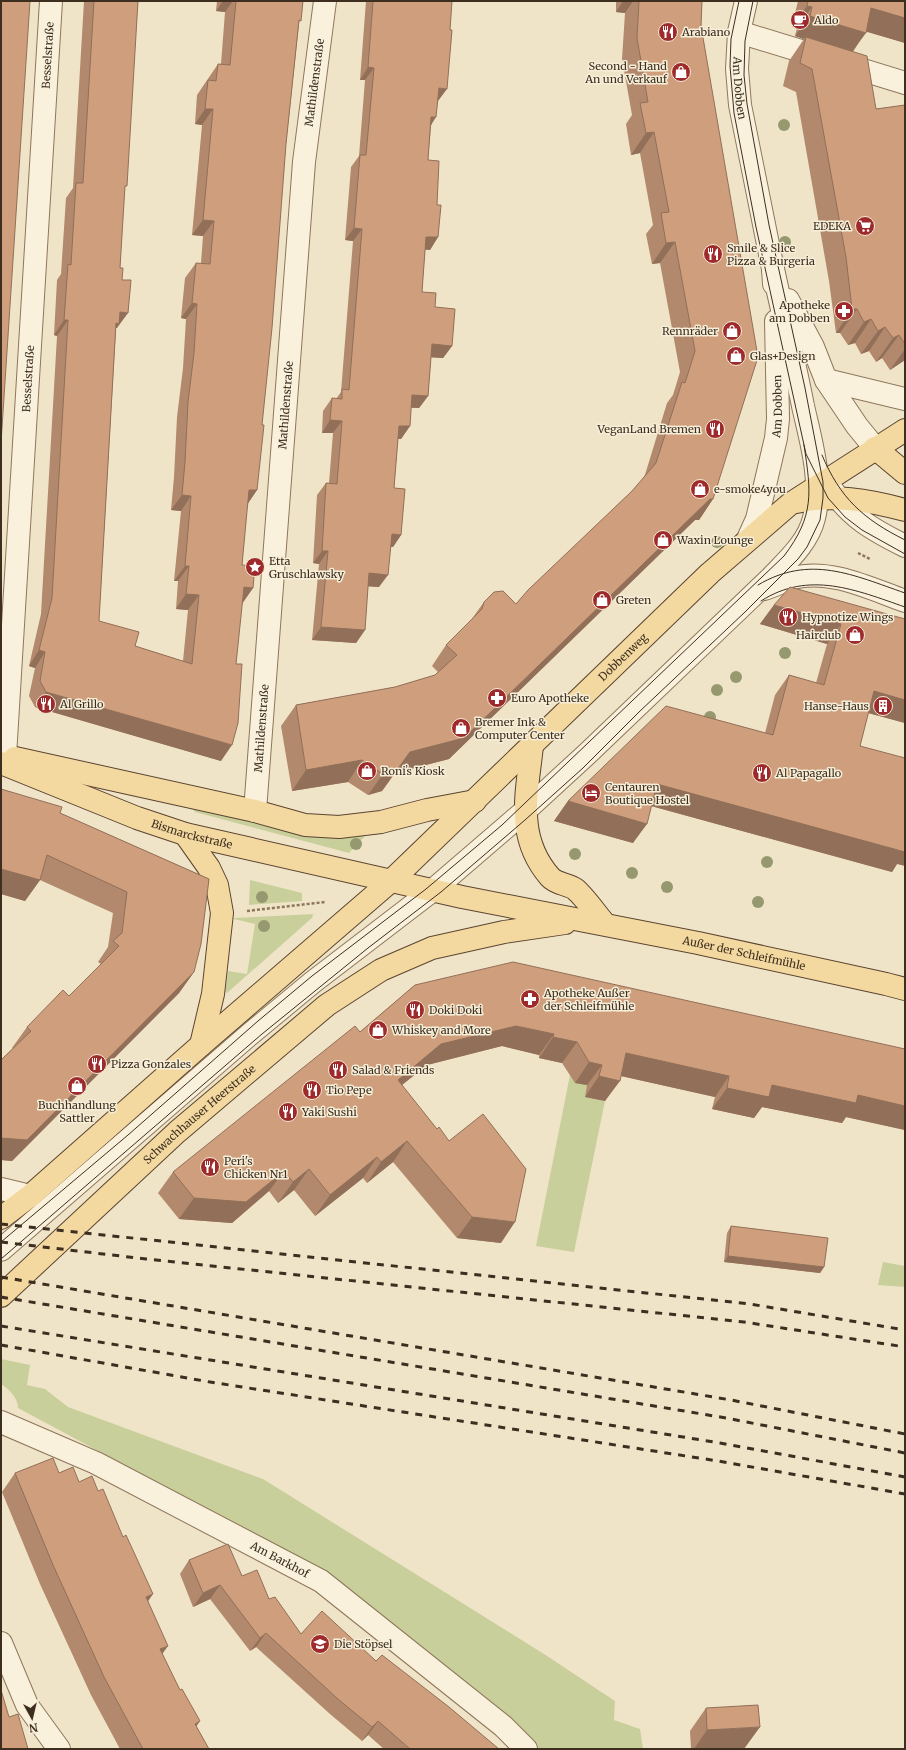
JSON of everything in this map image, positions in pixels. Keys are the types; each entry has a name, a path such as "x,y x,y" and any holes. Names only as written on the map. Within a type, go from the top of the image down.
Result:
{"main road":[{"name":"Dobbenweg","path":"391,881 710,573 748,539 790,504 824,490 875,448 905,430"},
{"name":"Am Dobben","path":"875,448 905,472"},
{"name":"Dobbenweg","path":"824,490 905,510"},
{"path":"532,746 525,820 528,838 536,855 551,878 575,889 604,924"},
{"path":"2,758 255,811 305,825 339,828 381,822 427,810 475,800"},
{"name":"Bismarckstraße","path":"2,758 137,818 185,834 391,881"},
{"path":"185,834 209,868 217,885 222,913 213,994 201,1044"},
{"path":"1,1218 30,1196 201,1044 391,881"},
{"name":"Außer der Schleifmühle","path":"391,881 582,921 604,924 899,983"},
{"name":"Außer der Schleifmühle","path":"414,955 432,948 504,932 582,921"},
{"name":"Schwachhauser Heerstraße","path":"1,1296 177,1132 319,1011 381,970 414,955"}],"street":[{"name":"Besselstraße","path":"2,758 51,1"},
{"name":"Mathildenstraße","path":"255,811 304,162 325,1"},
{"name":"Am Dobben","path":"746,1 739,32 737,69 740,105 773,269 776,313 778,419 776,438 757,519 748,539"},
{"path":"739,32 905,83"},
{"name":"Am Dobben","path":"773,269 813,348 826,380 857,426 875,448"},
{"path":"773,269 813,453 824,490 865,525 905,546"},
{"path":"826,380 905,399"},
{"path":"1,1250 313,982 433,890 526,810 587,754 796,552 814,519 824,490"},
{"path":"739,608 764,590 793,578 813,575 841,579 905,600"},
{"path":"1,1189 30,1196"},
{"name":"Am Barkhof","path":"1,1422 96,1464 321,1581 503,1726 526,1749"},
{"path":"1,1643 27,1705 59,1749"}],"path":[{"path":"858,553 874,562"},
{"path":"222,913 320,904 327,902"}],"green space":[{"path":"195,807 302,834 329,838 367,834 349,853 195,812 193,809"},
{"path":"250,880 302,893 302,901 249,905"},
{"path":"314,914 312,916 313,917 227,993 225,992 228,971 247,974 255,924 234,918"},
{"path":"570,1075 589,1079 585,1097 605,1101 574,1252 536,1246"},
{"path":"883,1262 905,1266 905,1287 878,1285"},
{"path":"1,1359 30,1365 27,1385 45,1389 68,1407 263,1479 544,1654 615,1701 614,1720 640,1729 643,1749 533,1749 328,1574 18,1408 18,1404 12,1394 1,1384"}],"building":[{"path":"1,1 30,1 1,443"},
{"path":"94,1 138,1 127,186 125,186 120,268 123,268 122,280 131,280 128,313 120,312 119,324 116,323 99,621 139,632 135,646 192,664 199,595 186,594 189,566 185,566 191,496 182,495 188,402 194,353 197,304 192,303 196,263 210,264 214,221 203,220 213,109 205,109 208,80 216,81 218,64 230,65 236,1 303,1 301,21 299,20 286,144 272,328 262,425 264,425 257,490 249,490 242,565 255,566 253,588 244,587 236,664 242,664 238,723 232,745 46,692 40,681 45,652 39,650 52,598 68,320 64,320 68,264 71,265 76,183 83,183"},
{"path":"373,1 452,1 450,30 452,30 447,89 439,88 436,117 431,117 428,160 439,161 437,205 441,205 438,237 426,237 422,292 436,293 435,307 455,309 452,346 432,344 428,396 412,395 410,426 399,426 394,488 405,489 401,535 392,534 388,575 369,573 365,630 321,627 328,551 322,551 326,483 337,484 342,421 330,420 332,398 342,399 342,389 349,390 362,229 354,228 360,155 366,155 374,68 368,67"},
{"path":"639,1 702,1 701,26 758,357 713,499 710,499 464,738 410,752 397,770 383,774 362,760 306,770 296,705 395,687 435,675 457,655 446,645 482,609 484,602 494,592 503,591 516,604 528,590 632,491 656,463 682,382 685,383 695,351 675,242 666,243 661,213 669,212 654,132 646,133 640,103 648,102 637,38"},
{"path":"808,1 905,1 905,18 871,8 866,33 810,16 812,7 807,6"},
{"path":"806,37 867,56 876,109 905,105 905,344 899,335 893,338 885,327 878,331 871,319 864,322 857,309 852,309 846,257 812,69 800,63"},
{"path":"790,587 905,619 905,700 874,691 860,746 905,758 905,852 657,784 647,824 568,801 666,706 773,735 789,675 824,685 841,624 774,605"},
{"path":"1,789 62,807 60,813 209,879 201,944 194,972 27,1140 1,1138 1,1060 31,1031 27,1027 63,990 69,996 119,946 113,941 122,933 127,892 47,855 40,880 1,869"},
{"path":"513,962 905,1049 905,1106 858,1095 856,1103 772,1085 769,1097 727,1088 729,1076 626,1053 620,1081 599,1076 602,1065 589,1062 577,1042 553,1037 554,1034 516,1026 441,1044 398,1080 437,1129 439,1127 449,1141 483,1114 526,1169 515,1222 472,1217 407,1141 381,1162 377,1157 330,1195 309,1169 293,1182 284,1171 246,1202 194,1198 173,1172 355,1026 360,1032 415,985"},
{"path":"731,1226 828,1238 824,1267 728,1256"},
{"path":"53,1458 59,1473 73,1467 79,1482 92,1476 98,1491 103,1489 123,1537 126,1535 153,1594 146,1597 168,1646 160,1649 180,1690 182,1689 200,1721 195,1724 209,1749 143,1749 104,1677 53,1565 15,1473"},
{"path":"228,1544 242,1576 257,1570 269,1599 275,1597 301,1634 322,1611 376,1661 382,1655 449,1707 499,1749 410,1749 378,1721 372,1727 339,1700 266,1633 260,1638 220,1585 203,1593 189,1560"},
{"path":"1,1690 9,1717 18,1714 28,1749 1,1749"},
{"path":"758,1705 760,1727 707,1730 706,1708"}],"tram line":[{"path":"739,1 731,39 730,66 734,113 756,227 806,454 828,498 845,517 862,530 905,554"},
{"path":"1,1259 262,1034 368,948 441,892 525,820 583,768 639,712 745,612 798,559 807,547 820,520 823,498 823,482 805,388 769,225 747,104 744,75 745,41 753,1"},
{"path":"1,1242 128,1135 258,1021 312,976 426,889 502,825 784,556 801,528 806,515 809,490 804,445"},
{"path":"822,455 837,483 854,506 877,524 905,540"},
{"path":"758,585 777,576 796,571 814,569 849,574 905,593"},
{"path":"761,601 779,592 797,586 815,585 851,589 905,607"}],"railway":[{"path":"1,1224 750,1304 905,1330"},
{"path":"1,1242 146,1259 744,1322 905,1347"},
{"path":"1,1277 731,1400 905,1434"},
{"path":"1,1297 726,1418 905,1453"},
{"path":"1,1326 720,1443 905,1477"},
{"path":"1,1345 210,1382 718,1461 905,1494"}],"place":[{"name":"Aldo","path":"800,20"},
{"name":"Arabiano","path":"668,32"},
{"name":"Second - Hand An und Verkauf","path":"681,72"},
{"name":"EDEKA","path":"865,226"},
{"name":"Smile & Slice Pizza & Burgeria","path":"713,254"},
{"name":"Apotheke am Dobben","path":"844,311"},
{"name":"Rennräder","path":"732,331"},
{"name":"Glas+Design","path":"736,356"},
{"name":"VeganLand Bremen","path":"715,429"},
{"name":"e-smoke4you","path":"700,489"},
{"name":"Waxin Lounge","path":"663,540"},
{"name":"Etta Gruschlawsky","path":"255,567"},
{"name":"Greten","path":"602,600"},
{"name":"Hypnotize Wings","path":"788,617"},
{"name":"Hairclub","path":"855,635"},
{"name":"Euro Apotheke","path":"497,698"},
{"name":"Al Grillo","path":"46,704"},
{"name":"Hanse-Haus","path":"883,706"},
{"name":"Bremer Ink & Computer Center","path":"461,728"},
{"name":"Roniʼs Kiosk","path":"367,771"},
{"name":"Al Papagallo","path":"762,773"},
{"name":"Centauren Boutique Hostel","path":"591,793"},
{"name":"Apotheke Außer der Schleifmühle","path":"530,999"},
{"name":"Doki Doki","path":"415,1010"},
{"name":"Whiskey and More","path":"378,1030"},
{"name":"Pizza Gonzales","path":"97,1064"},
{"name":"Salad & Friends","path":"338,1070"},
{"name":"Buchhandlung Sattler","path":"77,1086"},
{"name":"Tio Pepe","path":"312,1090"},
{"name":"Yaki Sushi","path":"288,1112"},
{"name":"Peri's Chicken Nr1","path":"210,1167"},
{"name":"Die Stöpsel","path":"320,1644"}]}
